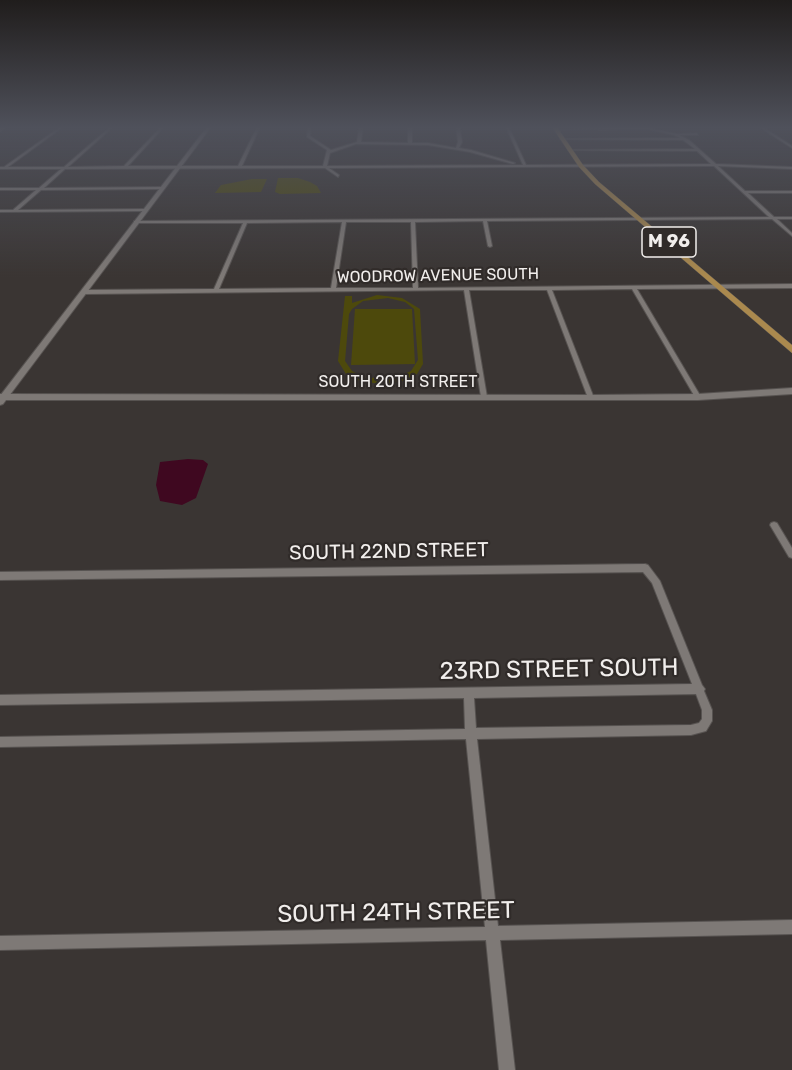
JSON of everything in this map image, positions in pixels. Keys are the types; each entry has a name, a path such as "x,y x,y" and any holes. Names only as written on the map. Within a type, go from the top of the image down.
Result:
{"main road":[{"name":"M 96","path":"594,177 792,350"},
{"name":"SOUTH 20TH STREET","path":"2,398 591,398 698,397 792,391"}],"street":[{"path":"14,211 54,177"},
{"path":"2,398 171,177"},
{"path":"727,177 792,235"},
{"path":"0,189 163,188"},
{"path":"743,192 792,192"},
{"path":"0,211 146,210"},
{"path":"136,222 792,218"},
{"path":"413,220 416,289"},
{"path":"484,220 490,246"},
{"path":"216,291 246,221"},
{"path":"333,290 344,221"},
{"name":"WOODROW AVENUE SOUTH","path":"85,292 792,286"},
{"path":"633,287 698,397"},
{"path":"549,288 591,398"},
{"path":"466,289 484,397"},
{"path":"774,525 792,555"},
{"name":"SOUTH 22ND STREET","path":"0,576 645,568 656,581 700,689"},
{"name":"23RD STREET SOUTH","path":"0,700 700,689 707,710 706,721 702,728 691,730 0,742"},
{"path":"470,693 471,735 507,1070"},
{"name":"SOUTH 24TH STREET","path":"0,943 792,927"}],"shaded area":[{"path":"278,178 298,178 310,182 317,186 321,193 280,194 275,192"},
{"path":"252,179 267,179 261,192 215,193 221,185"},
{"path":"377,295 402,298 420,309 423,364 417,374 400,382 380,384 360,381 346,374 338,361 345,296 352,296 352,303","holes":["388,298 405,302 414,309 418,360 411,371 398,377 366,378 352,371 345,361 349,314 352,309 363,301"]},
{"path":"355,309 412,309 415,364 351,365"},
{"path":"203,460 208,464 196,498 182,505 160,501 156,485 160,462"}]}
